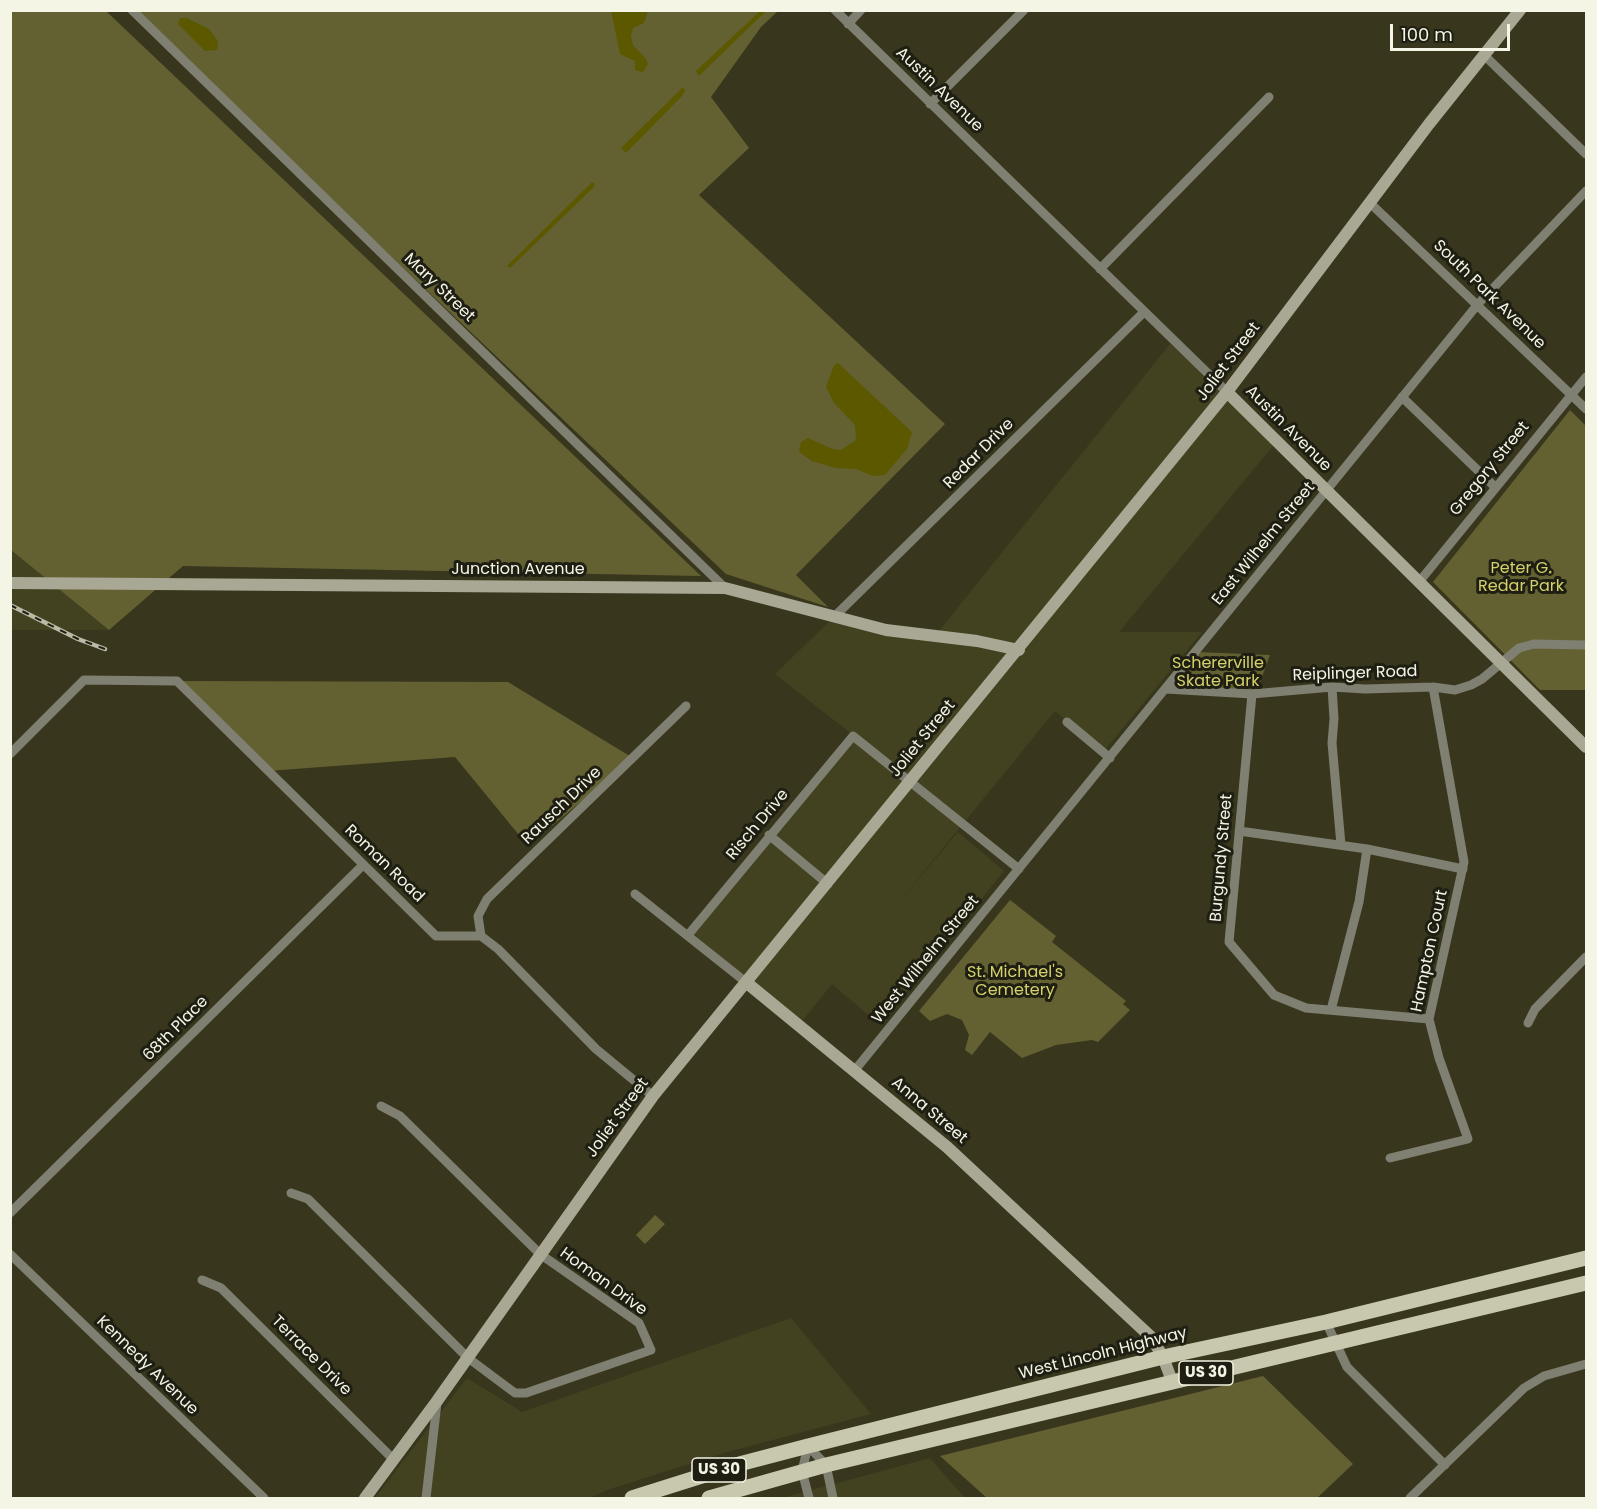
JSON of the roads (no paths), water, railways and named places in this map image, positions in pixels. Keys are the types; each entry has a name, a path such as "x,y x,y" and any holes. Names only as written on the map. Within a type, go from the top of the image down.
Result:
{"main road":[{"name":"West Lincoln Highway","path":"632,1498 721,1469 808,1446 1163,1357 1326,1322 1587,1258"},
{"name":"US 30","path":"709,1498 826,1465 1335,1341 1587,1283"}],"street":[{"name":"Mary Street","path":"132,10 725,588"},
{"name":"Austin Avenue","path":"835,10 1587,747"},
{"path":"848,24 861,10"},
{"path":"930,104 1024,10"},
{"name":"Joliet Street","path":"364,1498 468,1358 653,1096 1019,650 1227,392 1520,10"},
{"path":"1484,55 1587,154"},
{"path":"1100,268 1269,97"},
{"name":"East Wilhelm Street","path":"1019,869 1478,304 1587,190"},
{"name":"South Park Avenue","path":"1370,203 1587,409"},
{"name":"Redar Drive","path":"834,617 1144,312"},
{"name":"Gregory Street","path":"1419,582 1571,393 1587,377"},
{"path":"1402,397 1495,487"},
{"name":"Junction Avenue","path":"10,583 725,588 885,630 977,641 1019,650"},
{"path":"1501,662 1519,648 1534,644 1587,645"},
{"name":"Reiplinger Road","path":"1166,689 1252,694 1332,687 1365,689 1433,687 1455,690 1471,685 1501,662"},
{"name":"Roman Road","path":"10,754 84,680 177,681 436,936 482,936"},
{"path":"1332,687 1332,742 1341,844"},
{"name":"Hampton Court","path":"1390,1158 1468,1139 1439,1058 1429,1019 1464,862 1433,687"},
{"name":"Burgundy Street","path":"1252,694 1229,942 1274,995 1306,1008 1429,1019"},
{"name":"Rausch Drive","path":"482,936 478,916 487,899 686,706"},
{"path":"1067,722 1110,758"},
{"name":"Risch Drive","path":"688,935 853,736 910,782"},
{"path":"910,782 1019,869"},
{"path":"1239,831 1341,844 1463,869"},
{"path":"770,835 828,884"},
{"path":"1331,1010 1359,902 1367,849"},
{"name":"68th Place","path":"10,1213 363,865"},
{"name":"West Wilhelm Street","path":"855,1070 1019,869"},
{"name":"Anna Street","path":"635,894 855,1070 947,1147 1151,1336 1163,1357 1172,1381"},
{"path":"482,936 498,949 596,1049 653,1096"},
{"path":"1528,1023 1535,1009 1584,964"},
{"name":"Homan Drive","path":"381,1106 400,1116 540,1254 639,1323 651,1350 526,1393 515,1393 468,1358"},
{"path":"291,1193 308,1199 468,1358"},
{"name":"Kennedy Avenue","path":"10,1254 264,1498"},
{"name":"Terrace Drive","path":"202,1280 221,1288 394,1460"},
{"path":"1326,1322 1347,1367 1445,1465"},
{"path":"1410,1498 1524,1388 1544,1376 1587,1364"},
{"path":"426,1498 437,1401"},
{"path":"808,1446 826,1465 833,1498"},
{"path":"808,1446 802,1472 809,1498"}],"railway":[{"path":"10,605 78,639 105,649"}],"park label":[{"name":"Peter G. Redar Park","path":"1521,578"},
{"name":"Schererville Skate Park","path":"1218,673"},
{"name":"St. Michael's Cemetery","path":"1015,982"}]}
